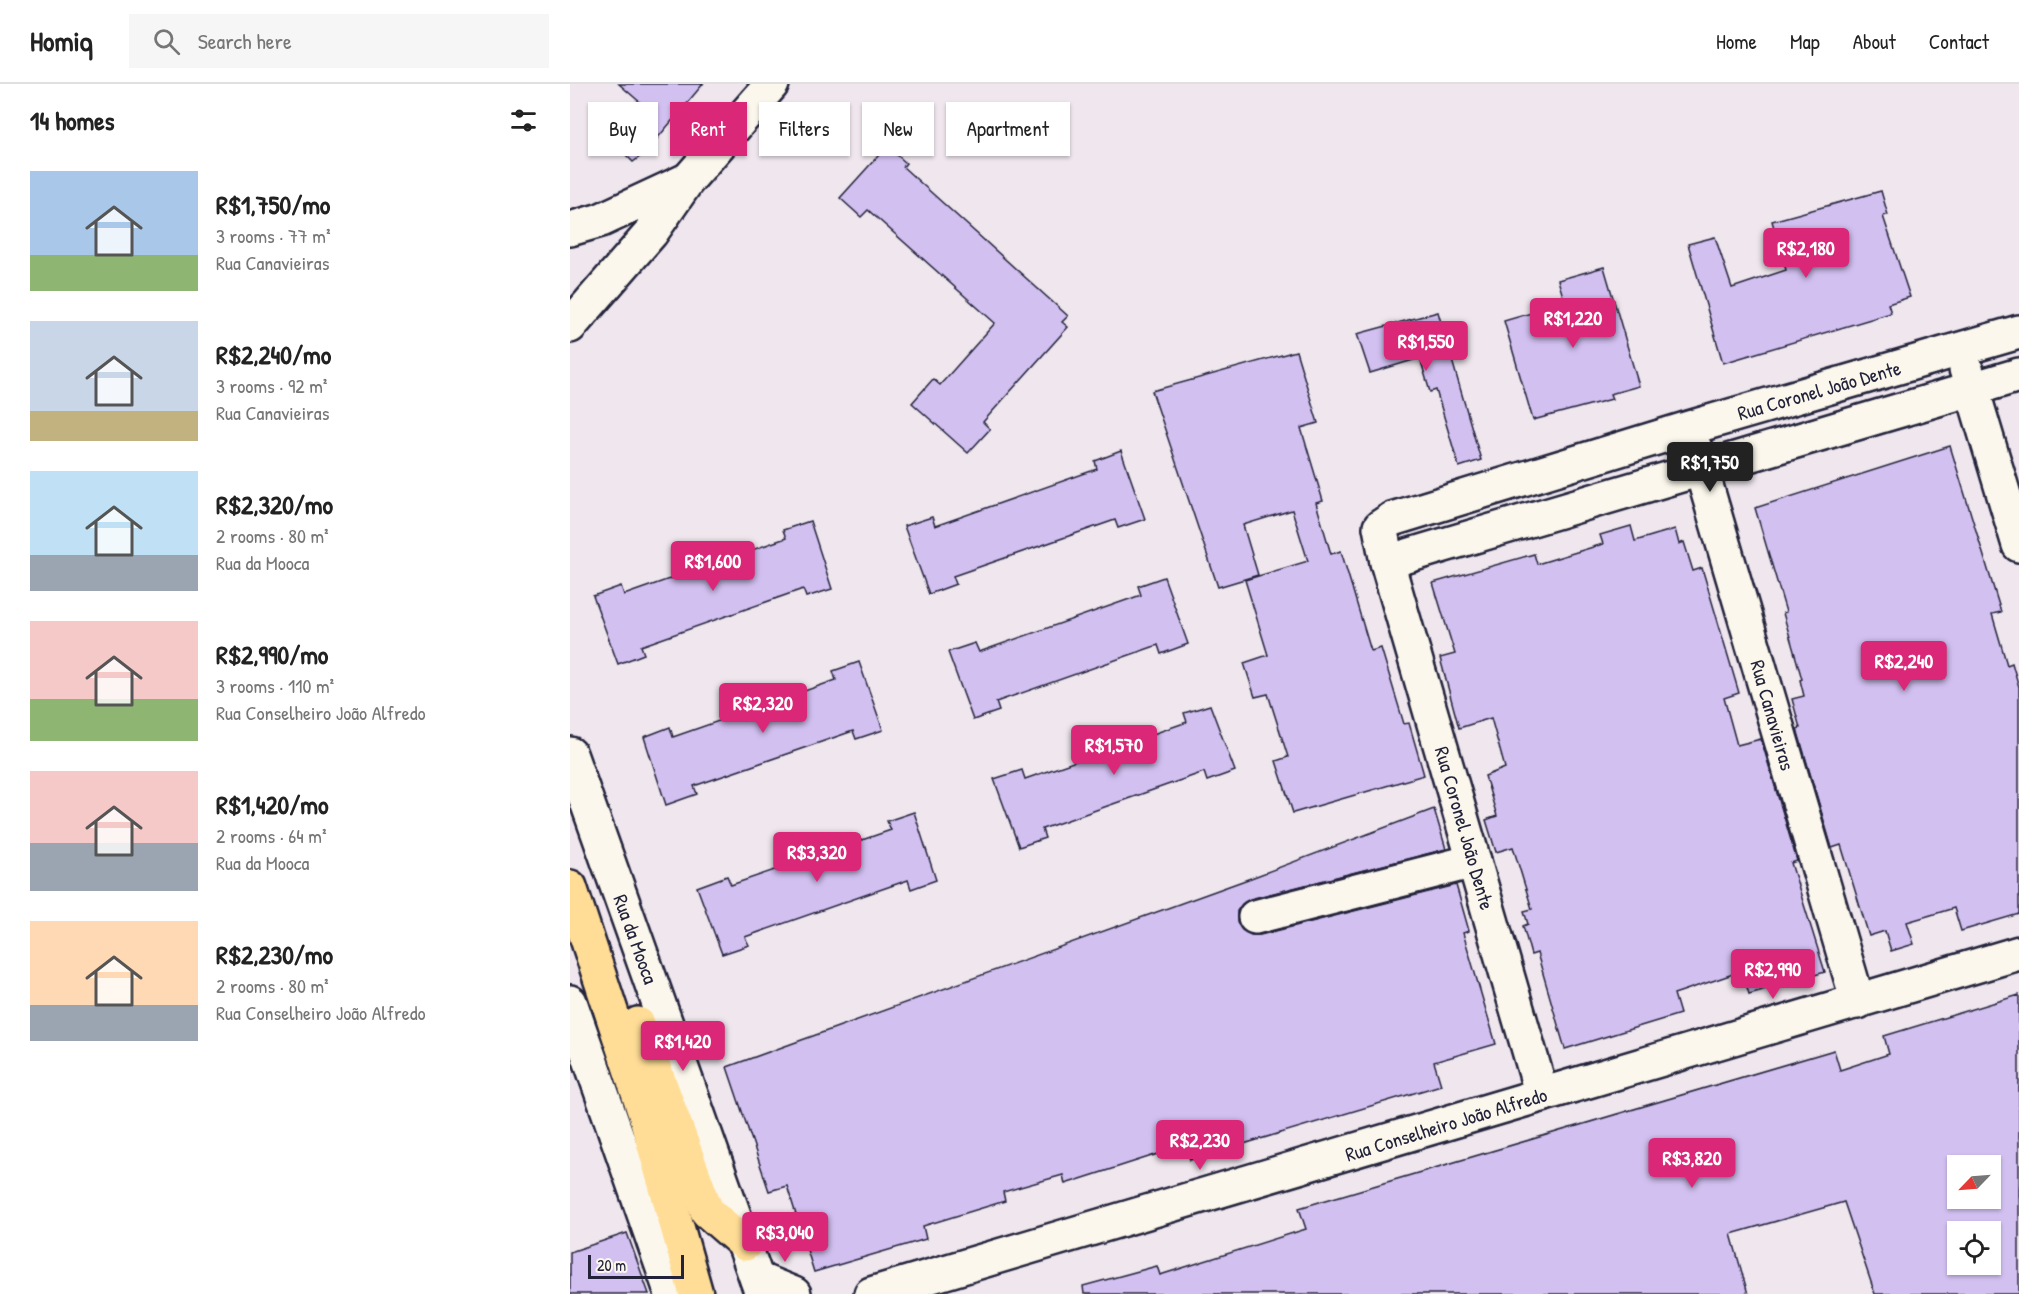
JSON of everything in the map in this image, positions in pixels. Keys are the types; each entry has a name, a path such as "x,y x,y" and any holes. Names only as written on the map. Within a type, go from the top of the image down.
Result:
{"main road":[{"path":"579,911 617,964 707,1211 745,1244"},
{"path":"579,911 646,1117 696,1294"}],"street":[{"path":"570,326 651,233 687,181 772,84"},
{"path":"570,229 601,220 687,181"},
{"name":"Rua Coronel João Dente","path":"1542,1095 1387,562 1380,528 1392,519 1689,428 2019,332"},
{"path":"1959,349 2019,545"},
{"path":"1387,562 2019,375"},
{"name":"Rua Canavieiras","path":"1689,428 1858,1002"},
{"name":"Rua da Mooca","path":"570,753 759,1287"},
{"path":"1255,917 1474,861"},
{"name":"Rua Conselheiro João Alfredo","path":"872,1294 2019,953"},
{"path":"570,1002 583,1077 672,1294"},
{"path":"759,1287 794,1294"}],"building":[{"path":"619,84 703,84 688,102 670,102 670,123 658,138 658,102 640,102"},
{"path":"627,156 641,156 633,162"},
{"path":"878,156 898,156 906,163 903,167 1068,316 1062,322 1068,327 983,422 990,429 968,453 912,403 933,379 940,385 995,323 868,210 861,217 840,198"},
{"path":"1881,191 1888,215 1883,216 1910,297 1888,304 1891,313 1723,363 1688,244 1715,237 1732,288 1786,270 1772,221"},
{"path":"1604,267 1639,386 1610,394 1612,399 1533,420 1504,321 1565,303 1558,280"},
{"path":"1438,312 1481,460 1459,467 1436,390 1430,392 1420,358 1370,373 1357,334"},
{"path":"1296,351 1318,423 1301,428 1323,501 1316,503 1331,554 1341,551 1371,651 1381,648 1404,724 1409,723 1424,775 1293,813 1276,761 1288,757 1268,694 1255,697 1244,663 1268,655 1245,580 1308,561 1292,510 1243,525 1258,575 1218,587 1152,391"},
{"path":"1950,446 2001,612 1992,614 2007,665 2012,663 2019,687 2019,914 1961,931 1954,908 1907,922 1914,944 1891,951 1885,931 1869,936 1841,845 1832,848 1797,729 1800,728 1792,699 1804,696 1800,680 1802,679 1783,613 1786,612 1755,508"},
{"path":"1121,451 1145,519 1118,528 1115,520 953,576 956,584 929,594 904,526 932,517 935,526 1097,469 1095,461"},
{"path":"810,521 832,589 806,597 803,589 641,646 644,654 618,664 593,596 621,586 624,595 786,538 783,530"},
{"path":"1631,526 1635,541 1675,529 1679,544 1684,542 1693,571 1702,568 1739,693 1724,698 1737,745 1761,739 1797,861 1791,863 1825,972 1749,994 1742,971 1674,994 1680,1014 1565,1049 1537,953 1531,955 1523,926 1528,924 1524,911 1532,909 1513,847 1496,852 1486,820 1497,816 1485,776 1505,768 1491,718 1459,728 1440,658 1455,654 1433,583 1534,554 1537,564 1603,544 1600,535"},
{"path":"1164,577 1188,644 1161,654 1158,645 996,702 999,711 973,720 948,652 975,643 979,652 1141,595 1138,586"},
{"path":"859,662 883,730 856,739 853,731 694,786 697,794 666,805 644,737 670,727 673,737 836,680 833,671"},
{"path":"1210,705 1235,771 1207,781 1204,772 1042,829 1045,838 1019,847 994,779 1022,770 1025,779 1187,722 1184,713"},
{"path":"1434,809 1446,849 1250,899 1237,911 1237,921 1242,930 1251,935 1260,935 1456,885 1469,931 1463,933 1496,1044 1434,1062 1441,1085 1190,1160 1186,1145 1065,1184 1063,1175 1003,1192 1005,1201 923,1226 926,1239 814,1272 787,1186 769,1191 727,1067 1251,878"},
{"path":"914,812 936,880 911,889 908,880 745,937 749,945 722,954 697,887 727,876 731,885 891,830 887,821"},
{"path":"2019,995 2019,1294 1875,1294 1844,1202 1731,1234 1748,1294 1084,1294 1083,1286 1157,1266 1160,1275 1306,1229 1299,1208 1834,1050 1840,1070 1889,1054 1884,1036"},
{"path":"627,1233 649,1294 570,1294 570,1252"}]}
